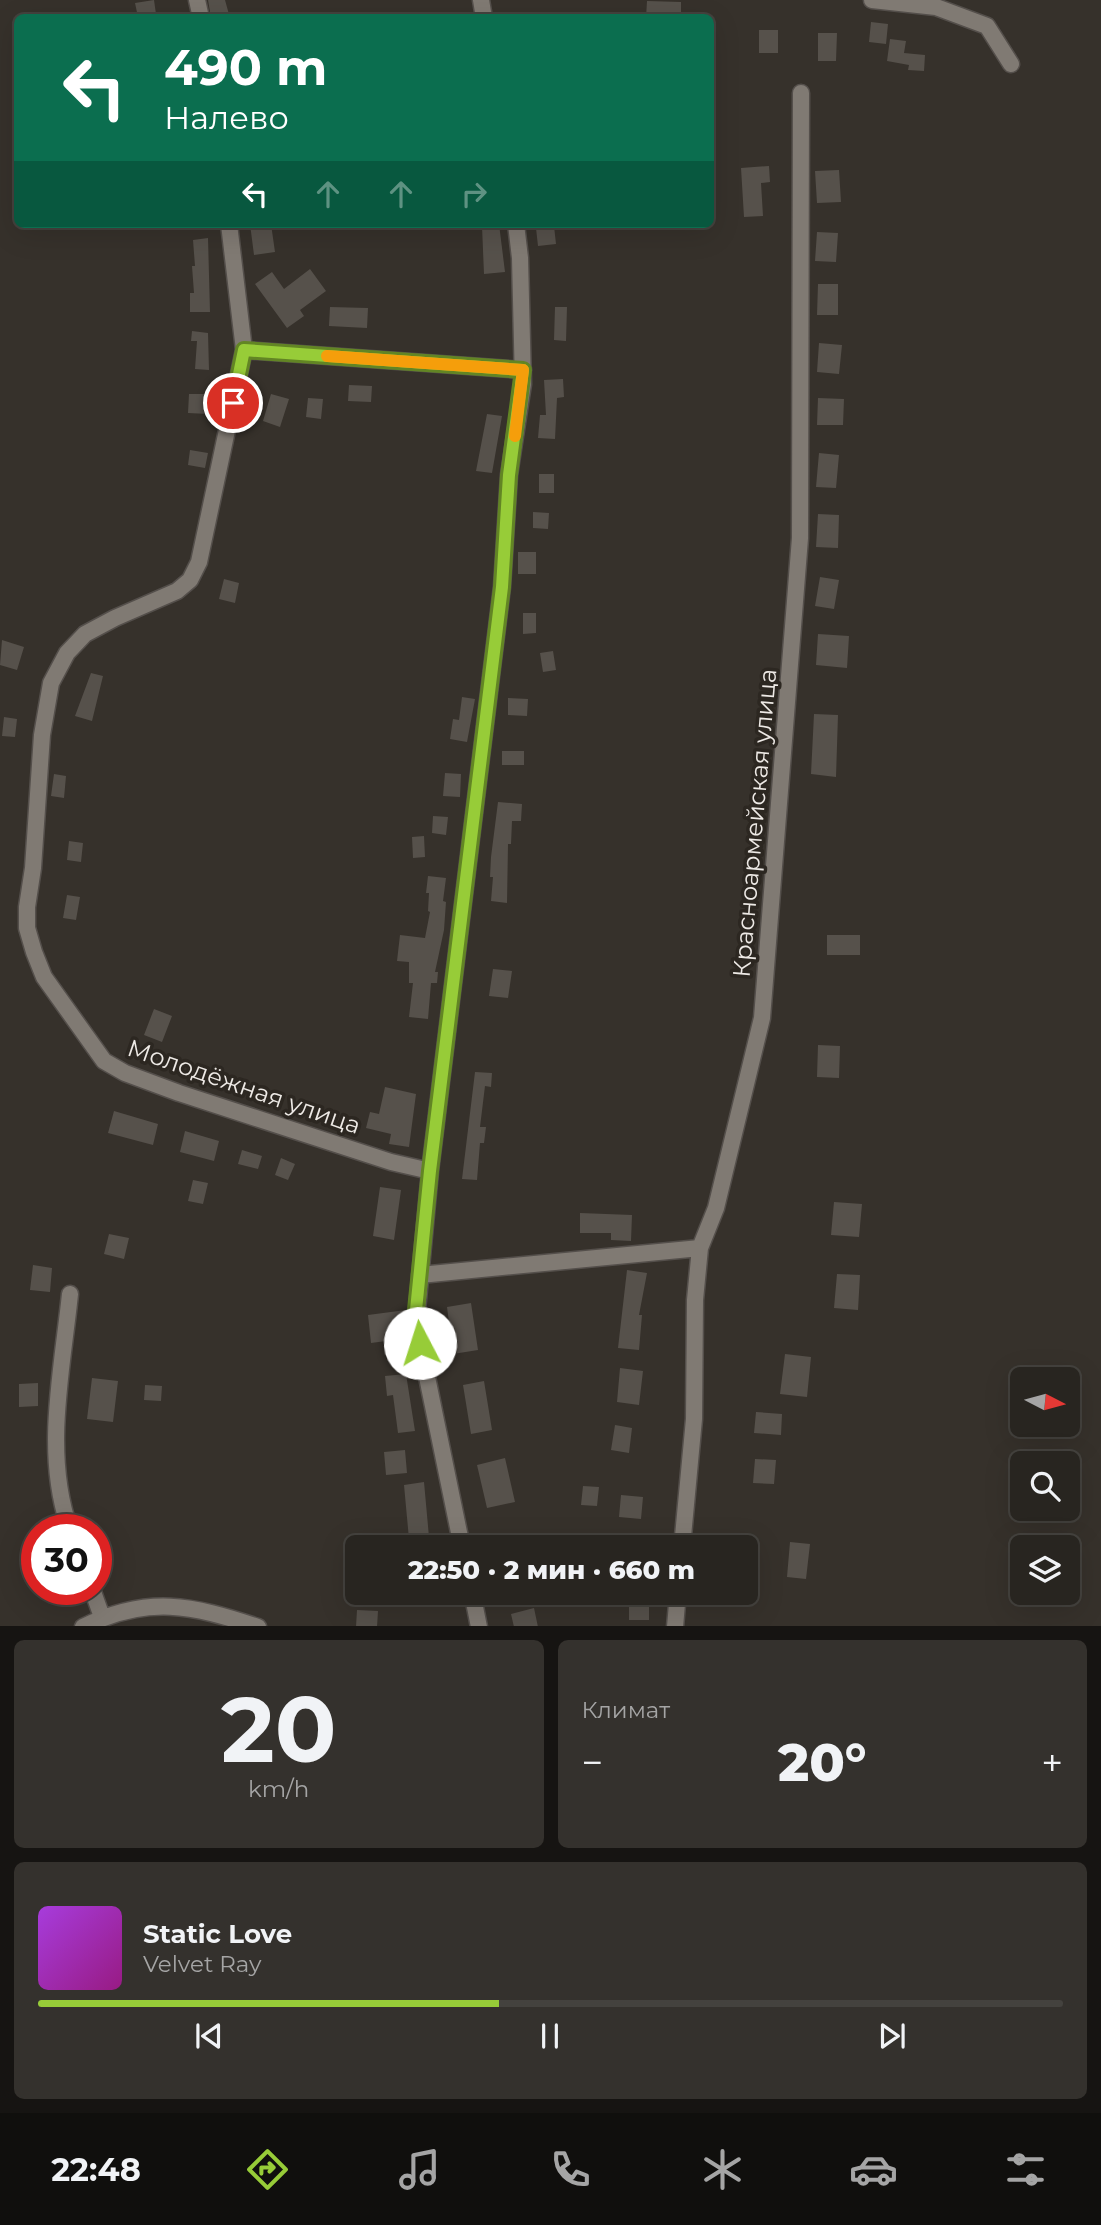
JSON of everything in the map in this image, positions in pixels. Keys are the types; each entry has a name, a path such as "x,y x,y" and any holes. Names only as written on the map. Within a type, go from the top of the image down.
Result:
{"street":[{"path":"872,0 936,7 987,26 1011,64"},
{"name":"Красноармейская улица","path":"683,1535 694,1419 695,1300 700,1248 716,1208 763,1004 800,538 801,93"},
{"name":"Молодёжная улица","path":"229,228 244,350 206,537 190,580 177,591 85,634 67,653 51,683 42,735 27,928 44,977 104,1060 125,1073 391,1162 430,1171"},
{"path":"460,1535 420,1343 416,1310 430,1171 502,587 509,475 523,370 520,258 516,228"},
{"path":"244,350 523,370"},
{"path":"420,1275 700,1248"},
{"path":"65,1514 60,1499 54,1448 70,1294"},
{"path":"98,1605 102,1618"},
{"path":"83,1626 124,1609 150,1605 212,1611 258,1626"},
{"path":"475,1605 479,1626"},
{"path":"675,1626 677,1605"}],"building":[{"path":"154,0 156,14 137,14 135,3"},
{"path":"208,0 225,0 229,14 210,14"},
{"path":"647,1 681,2 681,14 646,14"},
{"path":"871,22 888,24 886,44 869,42"},
{"path":"759,30 778,30 778,53 759,53"},
{"path":"818,33 837,33 836,61 818,61"},
{"path":"890,39 906,41 904,53 925,55 924,71 908,70 909,65 887,61"},
{"path":"769,166 770,182 761,183 763,216 744,217 741,168"},
{"path":"839,170 841,202 817,203 815,171"},
{"path":"251,228 272,228 275,252 254,255"},
{"path":"482,228 500,228 505,272 484,274"},
{"path":"536,228 554,228 556,244 538,246"},
{"path":"817,232 838,233 836,262 815,261"},
{"path":"208,238 210,312 190,312 190,293 194,293 193,240"},
{"path":"310,269 326,291 300,310 304,316 287,328 255,284 272,272 284,289"},
{"path":"818,284 838,284 838,315 817,315"},
{"path":"330,307 368,308 367,328 329,326"},
{"path":"555,307 567,307 566,341 554,340"},
{"path":"192,331 208,333 209,370 195,369 197,341 191,341"},
{"path":"819,343 842,345 839,374 817,372"},
{"path":"563,379 564,397 557,398 555,439 538,438 540,415 546,415 544,380"},
{"path":"349,385 372,386 371,402 348,401"},
{"path":"189,394 208,394 208,414 188,413"},
{"path":"271,394 289,399 280,427 263,421"},
{"path":"308,398 323,399 321,419 306,417"},
{"path":"818,398 844,399 843,425 817,425"},
{"path":"487,414 502,416 492,473 476,471"},
{"path":"190,450 208,453 205,468 188,465"},
{"path":"819,453 839,455 836,488 816,487"},
{"path":"539,474 554,474 554,493 539,493"},
{"path":"533,512 549,513 548,529 533,528"},
{"path":"818,514 839,515 838,548 816,547"},
{"path":"518,552 536,552 536,574 518,574"},
{"path":"820,577 839,580 834,609 815,606"},
{"path":"224,579 239,583 235,603 219,599"},
{"path":"523,613 536,613 536,633 523,634"},
{"path":"818,634 849,636 847,668 816,665"},
{"path":"2,640 24,647 17,670 0,665"},
{"path":"553,651 556,670 543,672 540,653"},
{"path":"91,673 103,676 92,721 75,716"},
{"path":"462,697 475,699 467,742 450,739 453,719 459,720"},
{"path":"508,698 528,699 527,716 508,715"},
{"path":"814,714 838,715 836,777 811,774"},
{"path":"4,717 17,719 15,737 2,736"},
{"path":"502,751 524,751 524,765 502,765"},
{"path":"445,773 461,774 460,797 443,796"},
{"path":"54,774 66,776 64,798 51,796"},
{"path":"498,802 522,804 521,821 512,821 511,844 508,844 507,903 491,901 491,857"},
{"path":"433,816 448,817 446,835 432,833"},
{"path":"424,836 425,857 413,858 412,837"},
{"path":"69,841 83,843 81,862 67,860"},
{"path":"428,876 446,878 443,901 446,902 444,930 435,972 438,972 437,983 431,983 428,1019 409,1017 413,983 409,983 409,962 397,961 400,935 425,938 430,912 429,893 426,893"},
{"path":"67,895 80,897 76,920 63,918"},
{"path":"827,935 860,935 860,955 827,955"},
{"path":"493,969 512,971 508,998 489,996"},
{"path":"154,1009 172,1016 162,1042 144,1035"},
{"path":"818,1045 840,1046 839,1078 817,1077"},
{"path":"475,1072 492,1073 491,1087 485,1086 480,1127 486,1127 484,1143 480,1143 477,1180 462,1179"},
{"path":"385,1087 416,1094 409,1147 389,1144 391,1134 366,1128 370,1112 379,1114"},
{"path":"114,1111 158,1124 153,1145 108,1133"},
{"path":"185,1131 219,1141 214,1161 180,1152"},
{"path":"242,1150 262,1156 258,1169 238,1164"},
{"path":"281,1158 295,1164 288,1180 275,1175"},
{"path":"193,1180 208,1183 203,1204 188,1201"},
{"path":"380,1187 401,1190 394,1240 373,1236"},
{"path":"834,1202 862,1204 859,1237 831,1235"},
{"path":"580,1213 632,1215 631,1241 611,1240 611,1233 580,1233"},
{"path":"109,1234 129,1238 124,1259 104,1254"},
{"path":"33,1265 52,1268 50,1292 30,1290"},
{"path":"627,1270 647,1273 639,1315 642,1315 639,1350 618,1348"},
{"path":"837,1274 860,1275 858,1310 834,1308"},
{"path":"471,1303 478,1350 453,1354 447,1307"},
{"path":"406,1310 409,1338 371,1343 368,1315"},
{"path":"785,1354 811,1357 807,1397 780,1394"},
{"path":"620,1368 643,1371 639,1405 617,1402"},
{"path":"406,1374 415,1431 398,1433 393,1395 387,1396 385,1376"},
{"path":"92,1378 118,1381 113,1422 87,1419"},
{"path":"484,1381 492,1430 471,1434 463,1385"},
{"path":"38,1383 38,1406 19,1407 19,1384"},
{"path":"145,1385 162,1386 161,1401 144,1400"},
{"path":"756,1412 782,1414 781,1435 754,1433"},
{"path":"615,1425 632,1428 629,1453 611,1450"},
{"path":"405,1450 407,1473 386,1475 384,1452"},
{"path":"505,1458 515,1502 487,1508 477,1465"},
{"path":"755,1459 776,1460 774,1484 753,1483"},
{"path":"424,1482 429,1535 409,1535 404,1485"},
{"path":"583,1486 599,1487 597,1506 581,1505"},
{"path":"621,1495 643,1497 641,1519 619,1517"},
{"path":"790,1542 810,1544 806,1579 787,1577"},
{"path":"629,1605 649,1605 649,1620 629,1620"},
{"path":"534,1608 538,1626 514,1626 511,1614"},
{"path":"357,1610 378,1611 377,1626 356,1626"}],"slow traffic":[{"path":"327,356 523,370 515,436"}],"route":[{"path":"233,403 244,350 523,370 509,475 502,587 430,1171 416,1310 420,1343"}]}
